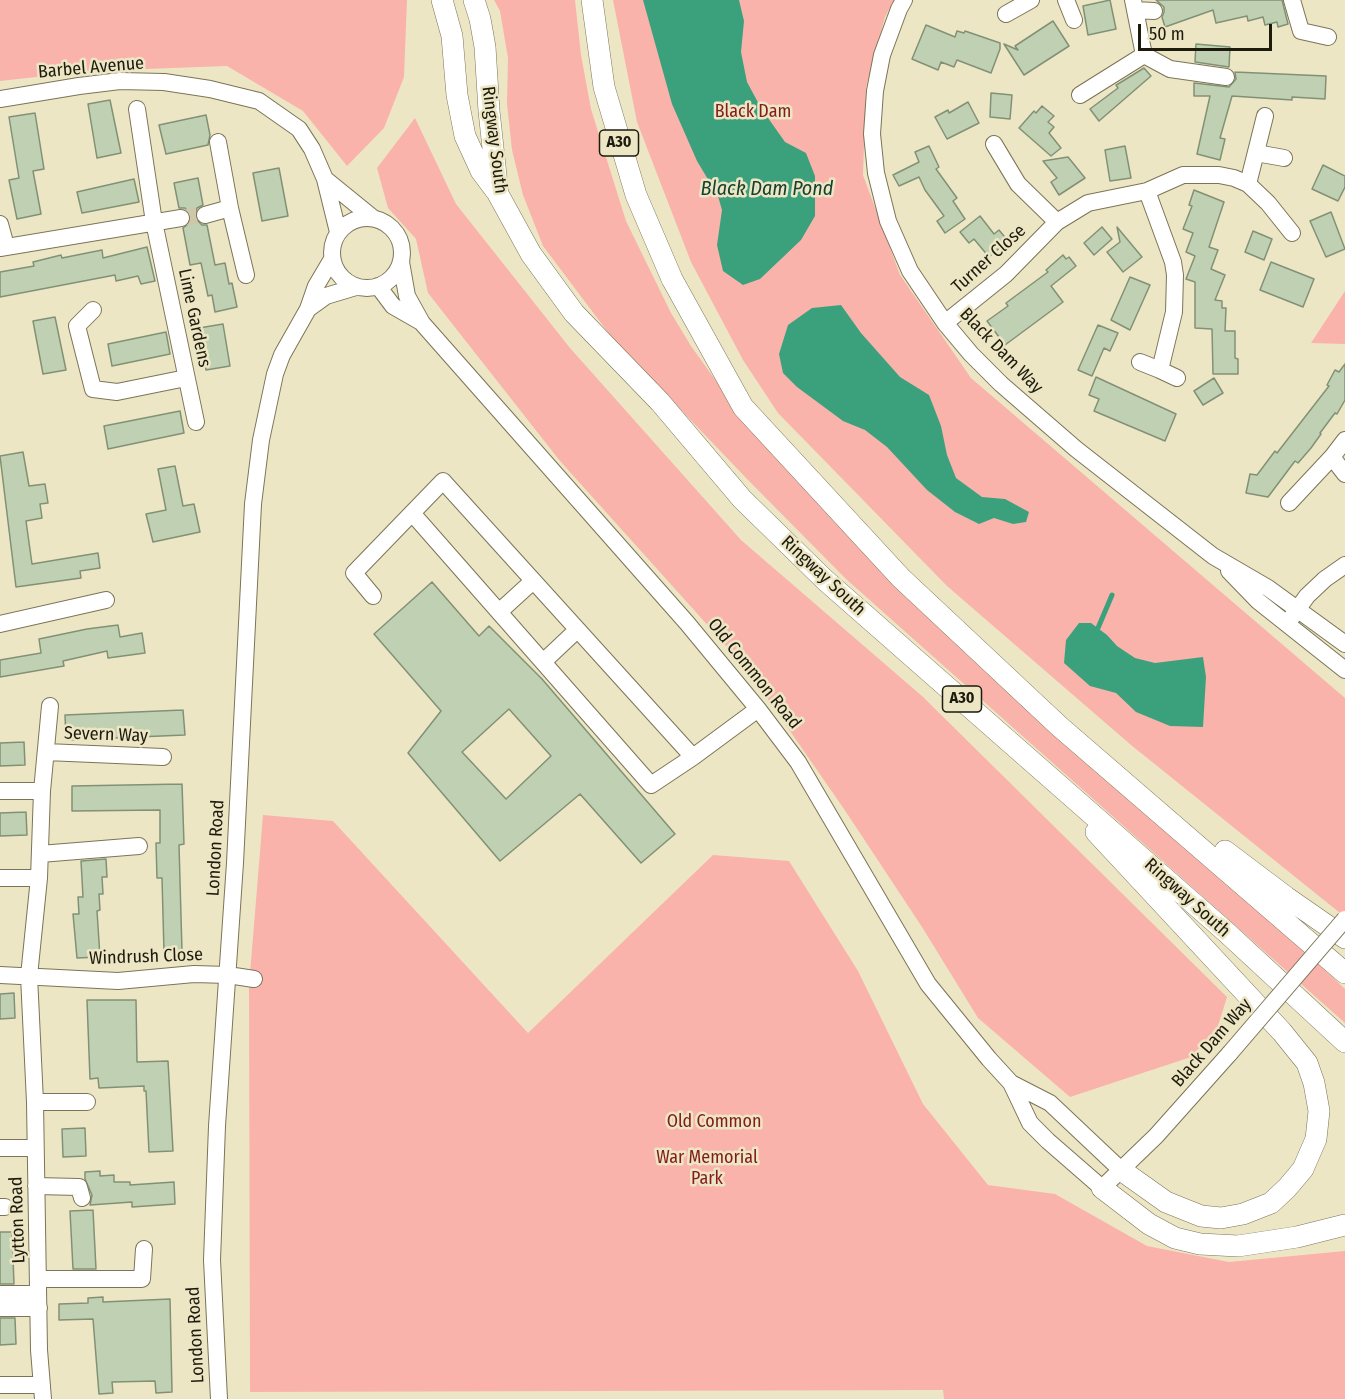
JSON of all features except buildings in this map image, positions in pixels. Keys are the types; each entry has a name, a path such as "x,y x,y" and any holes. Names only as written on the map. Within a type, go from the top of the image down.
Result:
{"main road":[{"path":"442,0 453,36 457,95 465,136 481,171 498,194"},
{"name":"Ringway South","path":"474,0 485,47 489,120 498,194 531,254 574,313 660,402 742,498 825,580 1009,739 1225,931 1345,1042"},
{"name":"A30","path":"592,0 604,87 636,195 672,279 743,407 901,578 1059,726 1345,973"},
{"path":"1059,726 1182,816 1286,897 1345,938"},
{"path":"1009,739 1282,1032 1307,1063 1314,1083 1319,1110 1316,1139 1303,1169 1271,1203 1243,1214 1221,1218 1201,1216 1166,1203 1121,1170"},
{"path":"1102,1188 1149,1224 1175,1238 1200,1244 1238,1246 1297,1237 1345,1225"}],"street":[{"name":"Black Dam Way","path":"904,0 882,55 875,92 872,134 876,173 888,221 910,271 945,323 971,354 1001,384 1076,449 1213,555 1268,588 1345,644"},
{"path":"1006,14 1031,0"},
{"path":"1066,0 1074,20"},
{"path":"1292,0 1301,31 1329,37"},
{"path":"1144,55 1134,5 1154,11"},
{"path":"1144,55 1170,69 1226,77"},
{"path":"1080,95 1144,55"},
{"name":"Barbel Avenue","path":"0,99 120,81 164,82 210,88 259,101 299,129 312,149 325,179 338,232"},
{"name":"Lime Gardens","path":"137,109 154,222 196,422"},
{"path":"1248,184 1265,116"},
{"path":"218,142 230,208 246,275"},
{"path":"994,144 1018,184 1057,222"},
{"path":"1256,153 1284,158"},
{"name":"Turner Close","path":"945,323 1006,274 1057,222 1088,203 1147,191 1183,175 1219,175 1248,184 1268,203 1292,233"},
{"path":"1001,176 1018,184"},
{"name":"Barbel Avenue","path":"325,179 373,218"},
{"path":"1147,191 1173,262 1176,287 1174,312 1160,370"},
{"path":"205,215 230,208"},
{"path":"0,224 3,247 181,218"},
{"path":"373,218 392,227 399,238 402,249 401,262 393,276 378,286 356,287 344,280 336,270 332,259 333,241 338,232 346,224 356,219 373,218"},
{"name":"London Road","path":"219,1399 212,1260 217,1126 228,975 252,504 261,440 275,374 282,355 308,309 316,286 332,259"},
{"name":"Old Common Road","path":"401,262 407,296 422,323 687,622 758,709 798,762 928,984 1011,1083 1030,1123 1048,1142 1102,1188"},
{"name":"Old Common Road","path":"378,286 393,306 422,323"},
{"name":"London Road","path":"308,309 326,296 356,287"},
{"path":"93,310 77,326 93,389 117,392 186,378"},
{"path":"1140,362 1177,378"},
{"path":"1289,503 1345,440"},
{"path":"1332,457 1345,474"},
{"path":"373,596 354,573 443,481 693,758"},
{"path":"412,513 651,785 693,758 758,709"},
{"name":"Black Dam Way","path":"1213,555 1258,601 1345,670"},
{"path":"1286,625 1307,596 1345,565"},
{"path":"499,612 533,581"},
{"path":"0,624 106,600"},
{"path":"543,662 577,630"},
{"name":"Lytton Road","path":"42,1392 29,976 39,878 42,791 50,706"},
{"name":"Severn Way","path":"46,753 164,757"},
{"path":"0,791 42,791"},
{"path":"40,854 139,846"},
{"path":"0,878 39,878"},
{"name":"Black Dam Way","path":"1102,1188 1156,1136 1345,919"},
{"name":"Windrush Close","path":"0,975 118,981 194,974 228,975 254,979"},
{"name":"Old Common Road","path":"1011,1083 1050,1103 1121,1170"},
{"path":"34,1102 87,1102"},
{"path":"0,1148 35,1148"},
{"path":"36,1186 79,1187 82,1198"},
{"path":"0,1294 38,1293 142,1279 144,1249"},
{"path":"0,1308 38,1293"},
{"path":"0,1384 42,1392"}],"green space":[{"path":"0,0 407,0 404,77 384,128 347,166 303,111 227,66 91,71 0,81"},
{"path":"494,0 575,0 581,55 591,109 626,221 671,313 691,346 744,420 1345,989 1345,1023 846,579 613,339 543,246 523,195 512,150 507,104 508,58 500,11"},
{"name":"Black Dam","path":"613,0 894,0 885,17 866,87 863,175 900,275 971,378 1345,698 1345,917 1131,745 947,586 778,413 743,360 691,262 637,122"},
{"path":"415,118 456,204 570,348 741,540 922,696 1227,997 1217,1029 1191,1057 1070,1097 978,1018 922,927 844,809 747,669 560,461 428,293 416,239 388,208 377,168"},
{"path":"1345,291 1345,344 1311,343"},
{"name":"War Memorial Park","path":"263,815 333,821 528,1033 713,855 789,861 858,971 923,1104 988,1185 1055,1194 1147,1246 1229,1262 1345,1251 1345,1399 944,1399 943,1390 250,1392 249,986"}],"water":[{"name":"Black Dam Pond","path":"643,0 739,0 744,21 741,52 747,82 761,108 785,142 806,153 815,176 815,216 801,240 760,279 743,285 723,271 717,245 722,210 718,196 697,161 672,104"},
{"path":"841,305 861,333 900,377 929,395 941,426 947,455 956,478 982,497 1005,499 1029,512 1026,522 1013,524 994,518 979,524 955,512 927,490 887,447 865,430 843,421 797,387 783,373 779,354 788,325 812,308"},
{"path":"1079,623 1091,623 1117,646 1135,658 1155,663 1203,657 1206,677 1203,727 1170,726 1136,712 1116,693 1090,686 1064,663 1066,640"}],"waterway":[{"path":"1098,628 1112,595"}],"tunnel":[{"path":"181,218 205,215"}],"park label":[{"name":"Old Common","path":"714,1122"}]}
